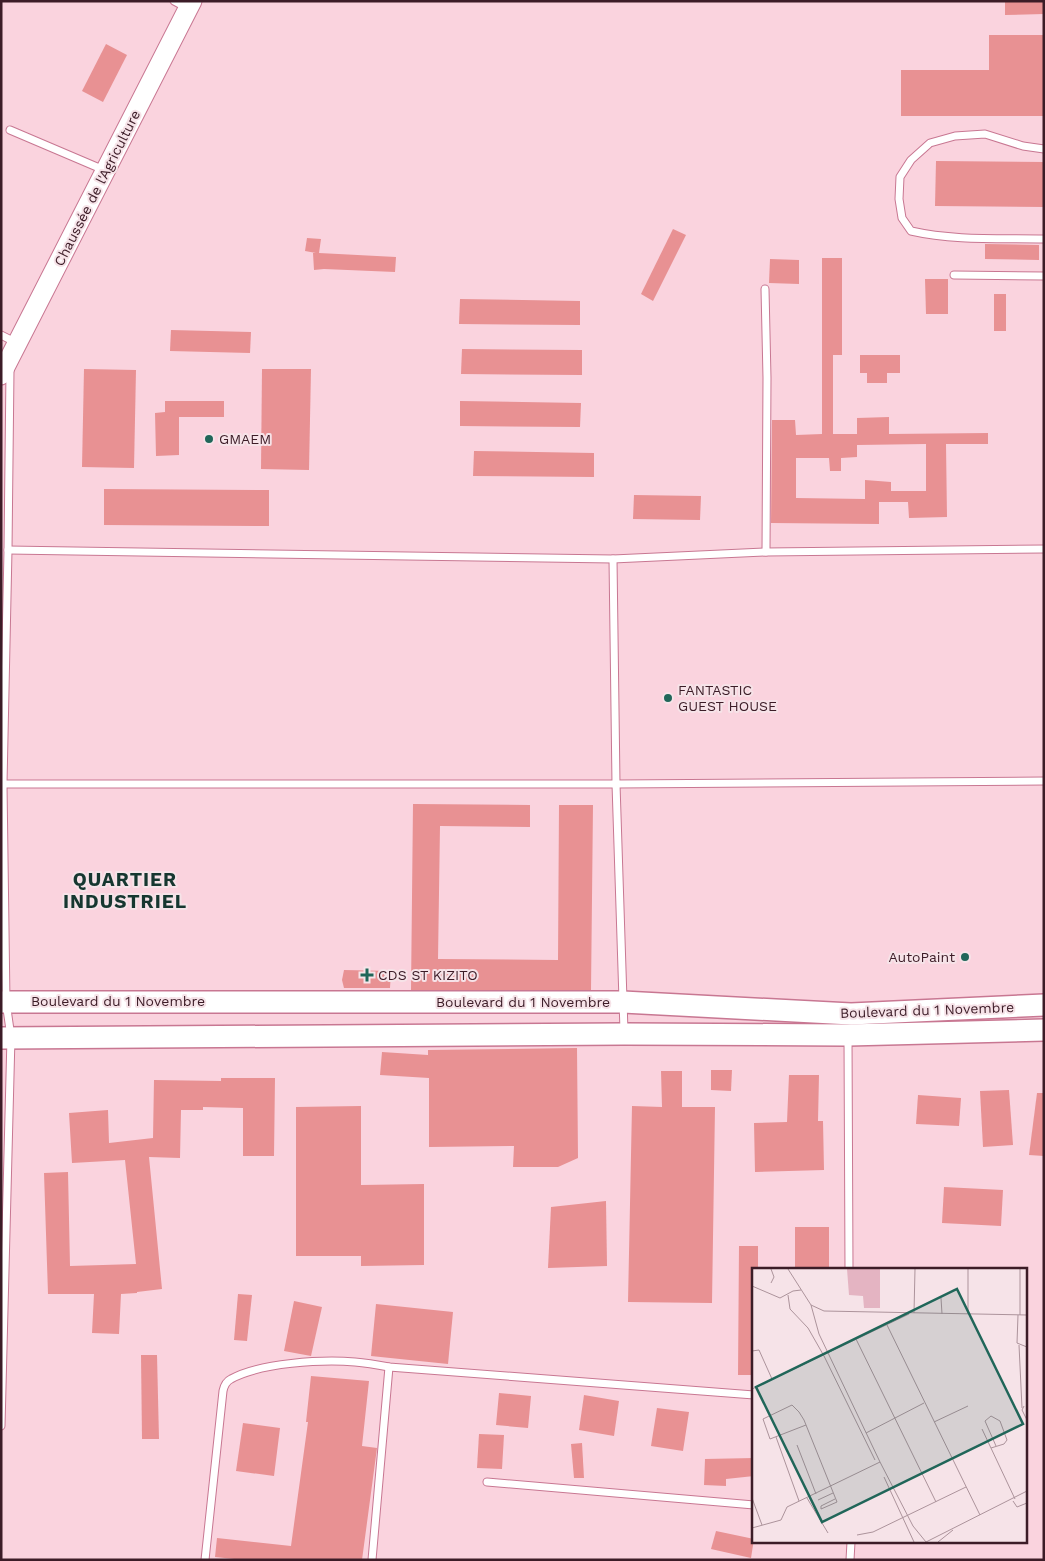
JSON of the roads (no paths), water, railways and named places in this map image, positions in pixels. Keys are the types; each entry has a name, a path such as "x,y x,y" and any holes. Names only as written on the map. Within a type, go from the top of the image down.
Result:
{"main road":[{"path":"319,1035 320,1001"},
{"name":"Boulevard du 1 Novembre","path":"4,1002 623,1002 849,1025 1044,1030"},
{"name":"Boulevard du 1 Novembre","path":"6,1037 624,1034 849,1025 1044,1005"}],"street":[{"name":"Chaussée de l'Agriculture","path":"1,375 10,345 106,171 185,4"}],"lane":[{"path":"10,130 106,171"},
{"path":"1044,148 1023,146 984,134 954,136 930,143 910,160 900,178 899,199 902,218 911,231 958,238 1044,239"},
{"path":"954,275 1044,276"},
{"path":"765,289 767,378 766,552"},
{"path":"1,1426 6,1037 4,1002 3,784 10,345"},
{"path":"8,550 613,558 766,552 1044,549"},
{"path":"613,558 616,784 624,1034"},
{"path":"3,784 616,784 1044,781"},
{"path":"849,1025 849,1268"},
{"path":"205,1560 223,1391 227,1382 231,1379 256,1370 286,1364 336,1361 390,1367 752,1395"},
{"path":"372,1560 390,1367"},
{"path":"487,1482 752,1505"},
{"path":"850,1560 851,1544"}],"place":[{"name":"GMAEM","path":"209,439"},
{"name":"FANTASTIC GUEST HOUSE","path":"668,698"},
{"name":"AutoPaint","path":"965,957"},
{"name":"CDS ST KIZITO","path":"367,975"}],"district":[{"name":"QUARTIER INDUSTRIEL","path":"125,890"}]}
